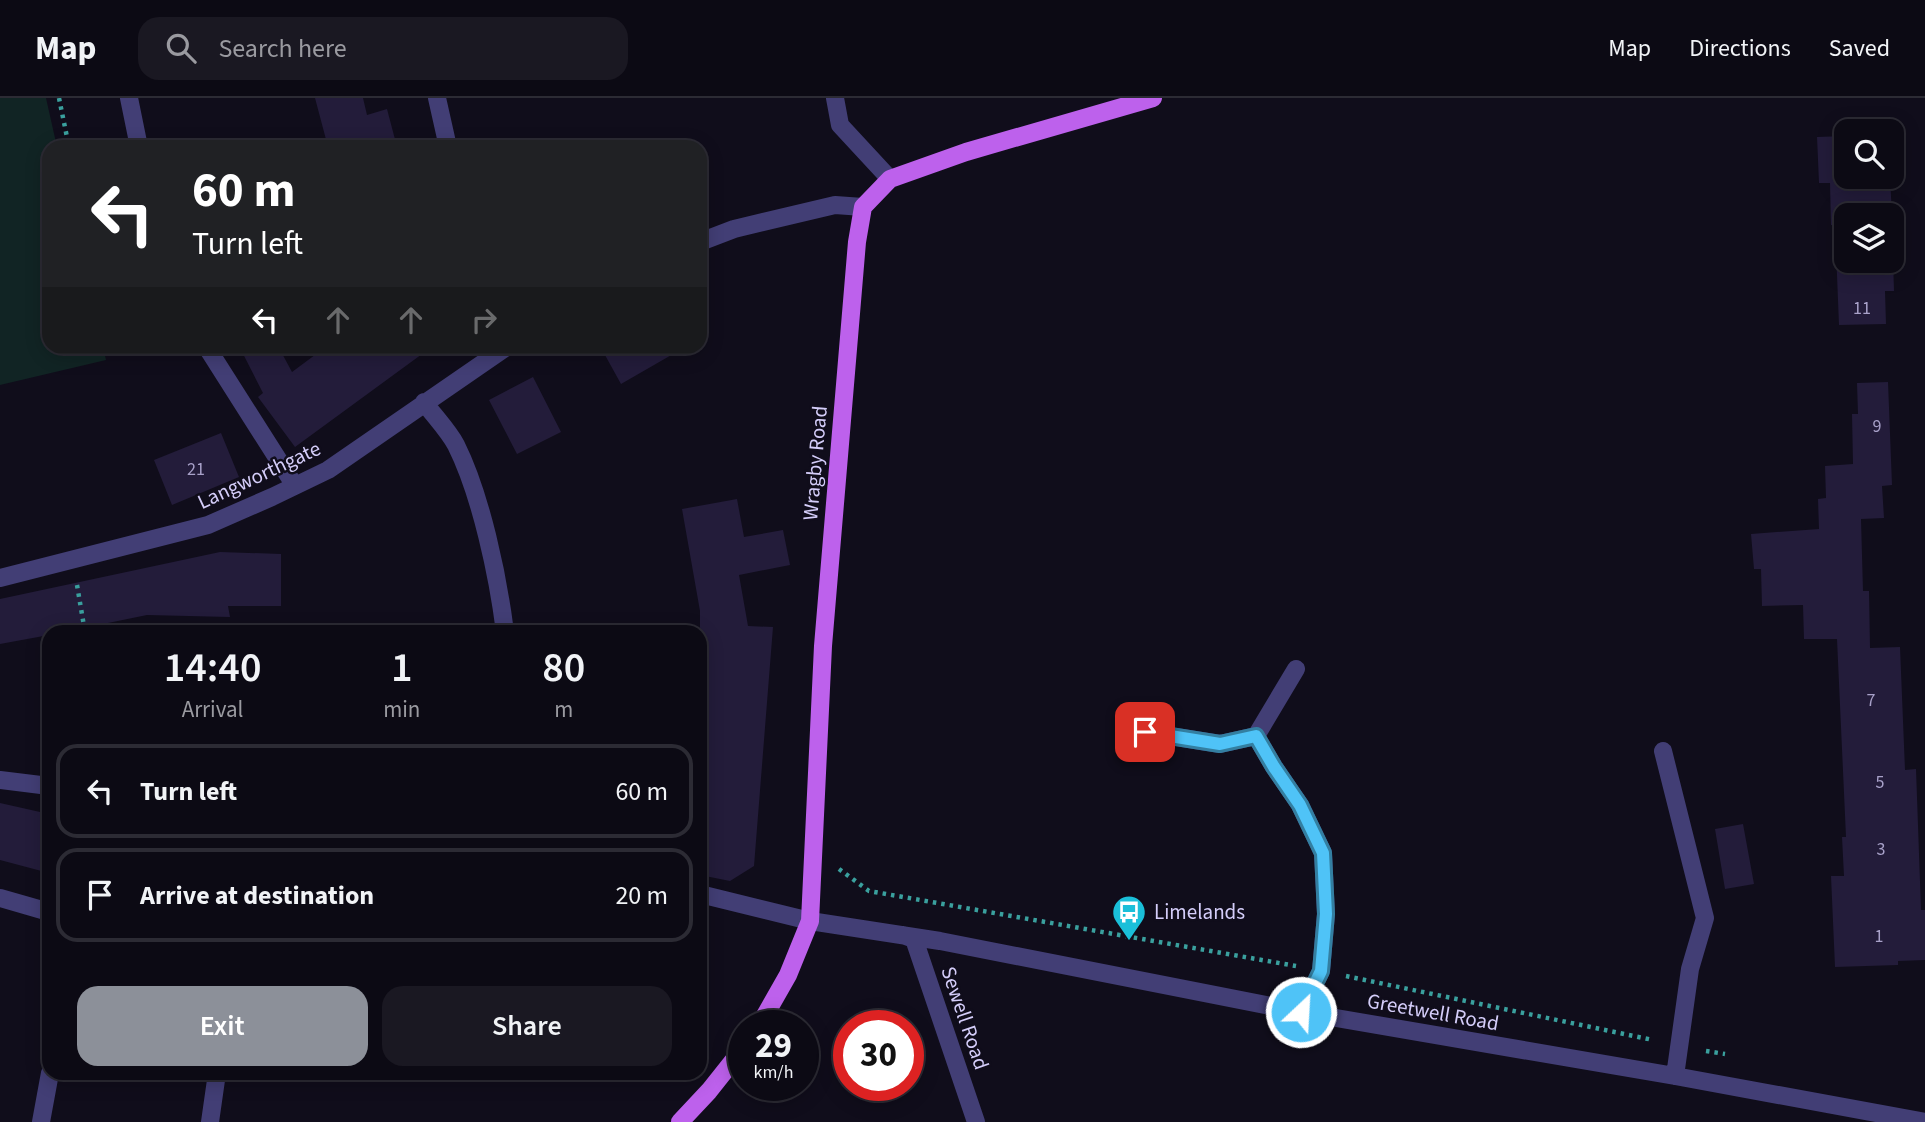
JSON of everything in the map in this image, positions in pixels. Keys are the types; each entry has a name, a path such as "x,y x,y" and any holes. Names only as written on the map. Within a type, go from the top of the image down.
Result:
{"main road":[{"path":"863,207 890,179 966,152 1153,98"},
{"name":"Wragby Road","path":"768,1010 788,975 810,921 823,646 857,242 863,207"},
{"path":"680,1122 728,1067"}],"street":[{"path":"129,98 138,140"},
{"path":"437,98 446,140"},
{"path":"835,98 840,125 890,179"},
{"path":"707,239 734,229 835,205 863,207"},
{"path":"211,354 295,486"},
{"name":"Langworthgate","path":"0,578 208,525 295,486 328,470 496,354"},
{"path":"424,402 455,444 475,494 498,588 504,625"},
{"path":"1145,732 1220,744 1256,736 1296,669"},
{"path":"1256,736 1300,805 1323,853 1326,914 1321,971 1301,1012"},
{"path":"1663,751 1705,918 1690,969 1675,1076"},
{"path":"0,779 42,785"},
{"name":"Greetwell Road","path":"707,896 810,921 903,935 1301,1012 1925,1122"},
{"path":"0,898 42,910"},
{"name":"Sewell Road","path":"903,935 914,939 976,1122"},
{"path":"41,1122 49,1080"},
{"path":"210,1122 216,1080"}],"path":[{"path":"59,98 68,140"},
{"path":"73,560 84,625"}],"green space":[{"path":"0,98 46,98 55,140 42,140 42,354 105,354 106,360 0,385"}],"building":[{"path":"315,98 363,98 367,115 387,109 395,140 326,140"},
{"path":"1834,136 1834,189 1891,189 1891,203 1834,203 1834,225 1831,225 1830,183 1819,183 1817,137"},
{"path":"1837,273 1893,273 1894,291 1885,291 1886,324 1839,325"},
{"path":"243,354 282,354 292,372 316,354 422,354 295,447 258,397 263,393"},
{"path":"604,354 673,354 621,384"},
{"path":"533,377 561,432 517,454 489,400"},
{"path":"1888,382 1892,485 1882,486 1884,518 1861,519 1863,591 1869,591 1870,648 1900,647 1905,770 1916,769 1921,910 1925,910 1925,960 1898,961 1898,965 1835,967 1831,876 1844,876 1842,837 1846,837 1837,639 1804,639 1803,605 1762,606 1761,569 1754,569 1751,534 1819,529 1818,499 1826,498 1825,466 1853,464 1852,414 1858,414 1857,383"},
{"path":"221,433 239,477 172,505 154,460"},
{"path":"737,499 744,537 783,530 790,565 739,575 748,626 773,627 754,866 730,881 707,876 707,625 700,625 700,611 682,509"},
{"path":"220,552 281,554 281,606 228,606 230,617 147,615 98,625 42,625 42,636 0,644 0,599"},
{"path":"0,803 42,812 42,871 0,860"},
{"path":"1743,824 1754,884 1725,889 1715,829"}],"place":[{"name":"Limelands","path":"1129,942"}],"route":[{"path":"1145,732 1220,744 1256,736 1300,805 1323,853 1326,914 1321,971 1301,1012"}]}
